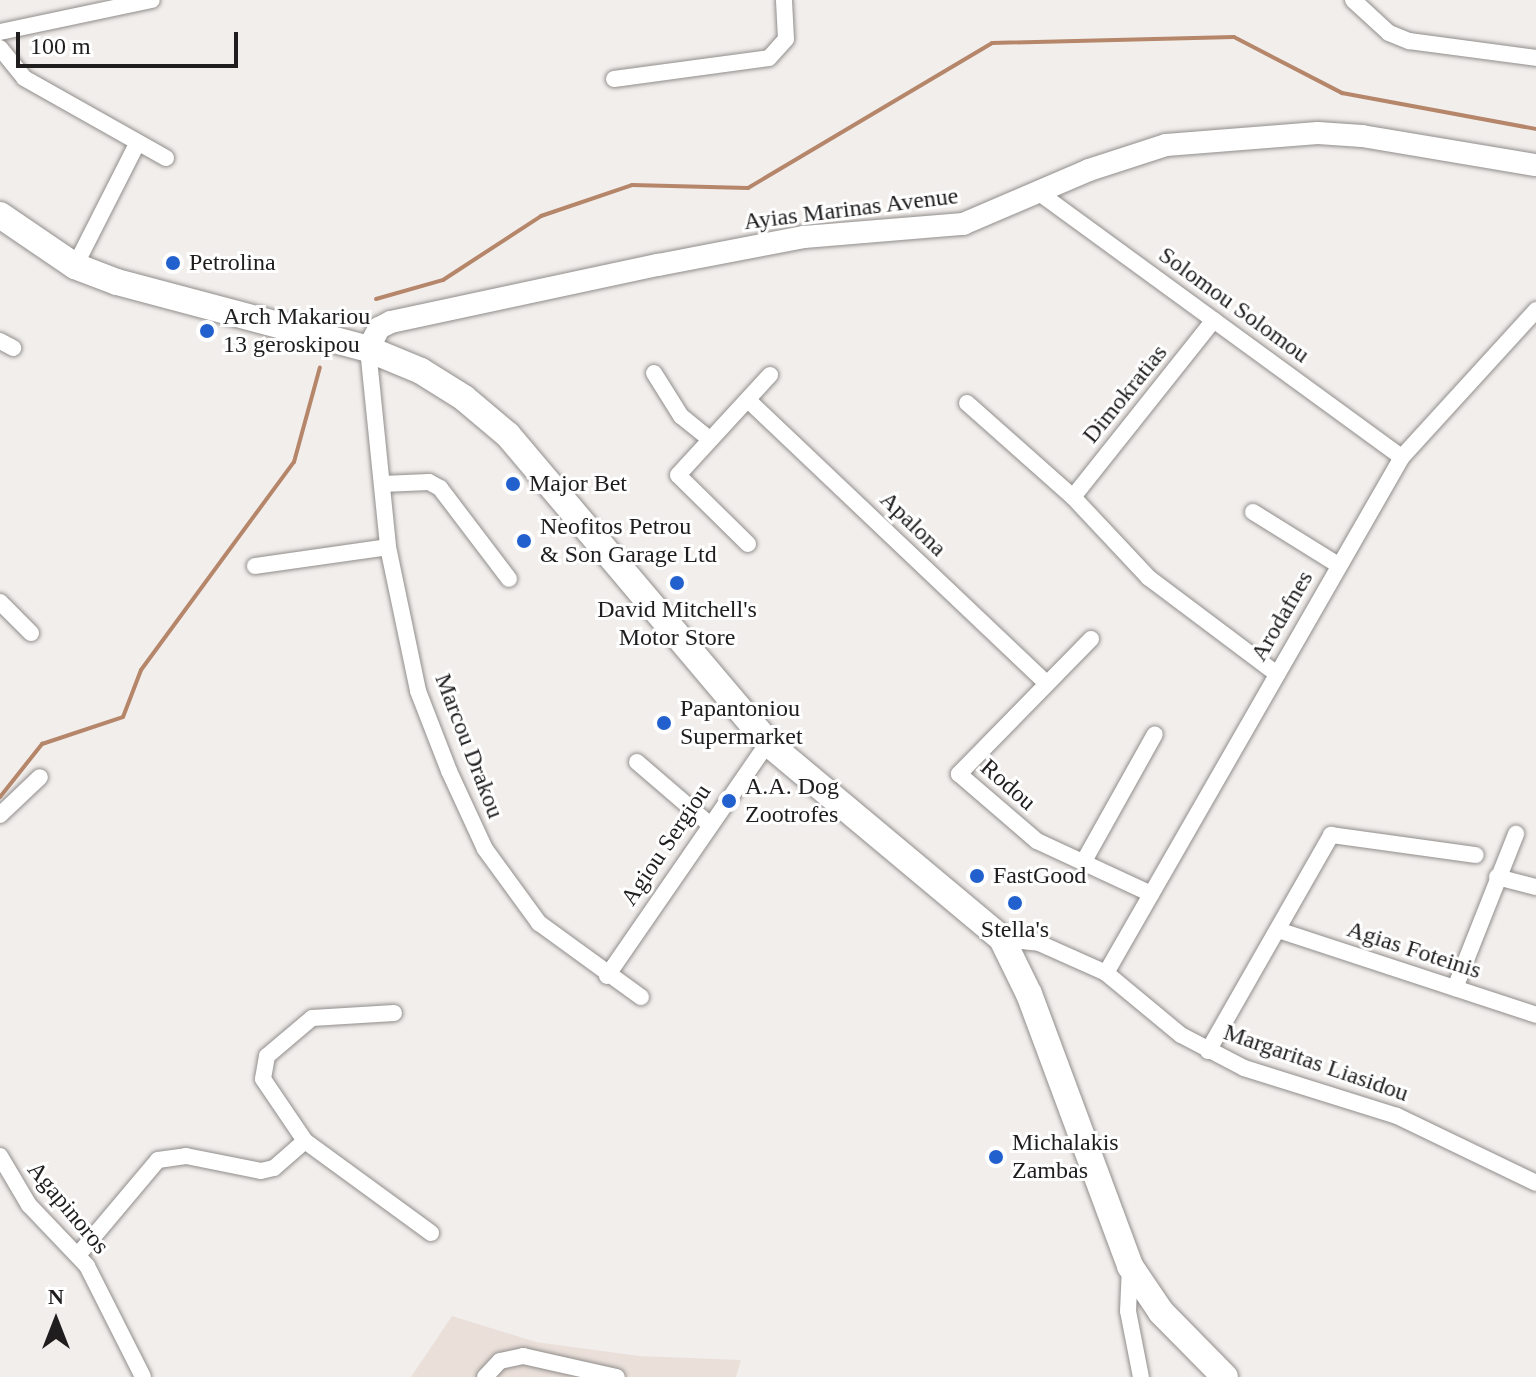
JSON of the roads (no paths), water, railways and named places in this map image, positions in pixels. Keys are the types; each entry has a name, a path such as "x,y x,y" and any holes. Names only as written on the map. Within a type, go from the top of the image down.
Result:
{"main road":[{"path":"0,215 75,266 181,301 368,349 443,382 508,435 768,743 1002,939 1029,994 1130,1266 1161,1312 1225,1377"}],"street":[{"path":"0,32 152,0"},
{"path":"614,79 769,58 786,39 784,0"},
{"path":"1353,0 1389,33 1409,41 1536,58"},
{"path":"0,48 24,78 166,158"},
{"name":"Ayias Marinas Avenue","path":"368,349 379,328 391,322 767,243 943,229 1127,156 1210,139 1362,136 1536,165"},
{"path":"75,266 137,144"},
{"name":"Solomou Solomou","path":"1038,192 1402,457"},
{"name":"Arodafnes","path":"1106,973 1402,457 1536,310"},
{"name":"Dimokratias","path":"1073,497 1214,320"},
{"name":"Marcou Drakou","path":"368,349 388,547 418,691 485,849 539,923 607,976 641,997"},
{"path":"654,373 681,416 709,439"},
{"path":"748,544 678,475 770,375"},
{"name":"Apalona","path":"748,400 1045,682"},
{"path":"967,403 1073,497 1149,578 1277,674"},
{"path":"382,484 429,482 440,488 509,579"},
{"path":"1253,512 1338,565"},
{"path":"255,566 388,547"},
{"path":"0,602 31,633"},
{"name":"Rodou","path":"1091,639 1045,682 959,774 1037,841 1151,894"},
{"path":"1084,861 1155,734"},
{"name":"Agiou Sergiou","path":"607,976 708,823 768,743"},
{"path":"637,762 708,823"},
{"path":"0,815 40,777"},
{"path":"1455,988 1516,834"},
{"path":"1208,1051 1307,883 1331,835 1476,855"},
{"path":"1497,877 1536,887"},
{"name":"Agias Foteinis","path":"1278,930 1536,1015"},
{"name":"Margaritas Liasidou","path":"1002,939 1050,947 1106,973 1208,1051 1244,1068 1397,1116 1536,1183"},
{"path":"394,1013 312,1018 267,1056 266,1090 305,1141 431,1233"},
{"path":"78,1255 158,1160 186,1156 261,1171 274,1168 305,1141"},
{"name":"Agapinoros","path":"0,1156 12,1182 78,1255 96,1280 143,1377"},
{"path":"0,1197 12,1182"},
{"path":"1130,1266 1128,1311 1141,1377"},
{"path":"485,1377 500,1361 523,1356 617,1377"}],"waterway":[{"path":"376,299 443,280 541,216 632,185 748,188 992,43 1234,37 1342,93 1536,129"},
{"path":"0,797 42,744 123,717 141,670 294,462 320,367"}],"place":[{"name":"Petrolina","path":"173,263"},
{"name":"Arch Makariou 13 geroskipou","path":"207,331"},
{"name":"Major Bet","path":"513,484"},
{"name":"Neofitos Petrou & Son Garage Ltd","path":"524,541"},
{"name":"David Mitchell's Motor Store","path":"677,583"},
{"name":"Papantoniou Supermarket","path":"664,723"},
{"name":"A.A. Dog Zootrofes","path":"729,801"},
{"name":"FastGood","path":"977,876"},
{"name":"Stella's","path":"1015,903"},
{"name":"Michalakis Zambas","path":"996,1157"}]}
